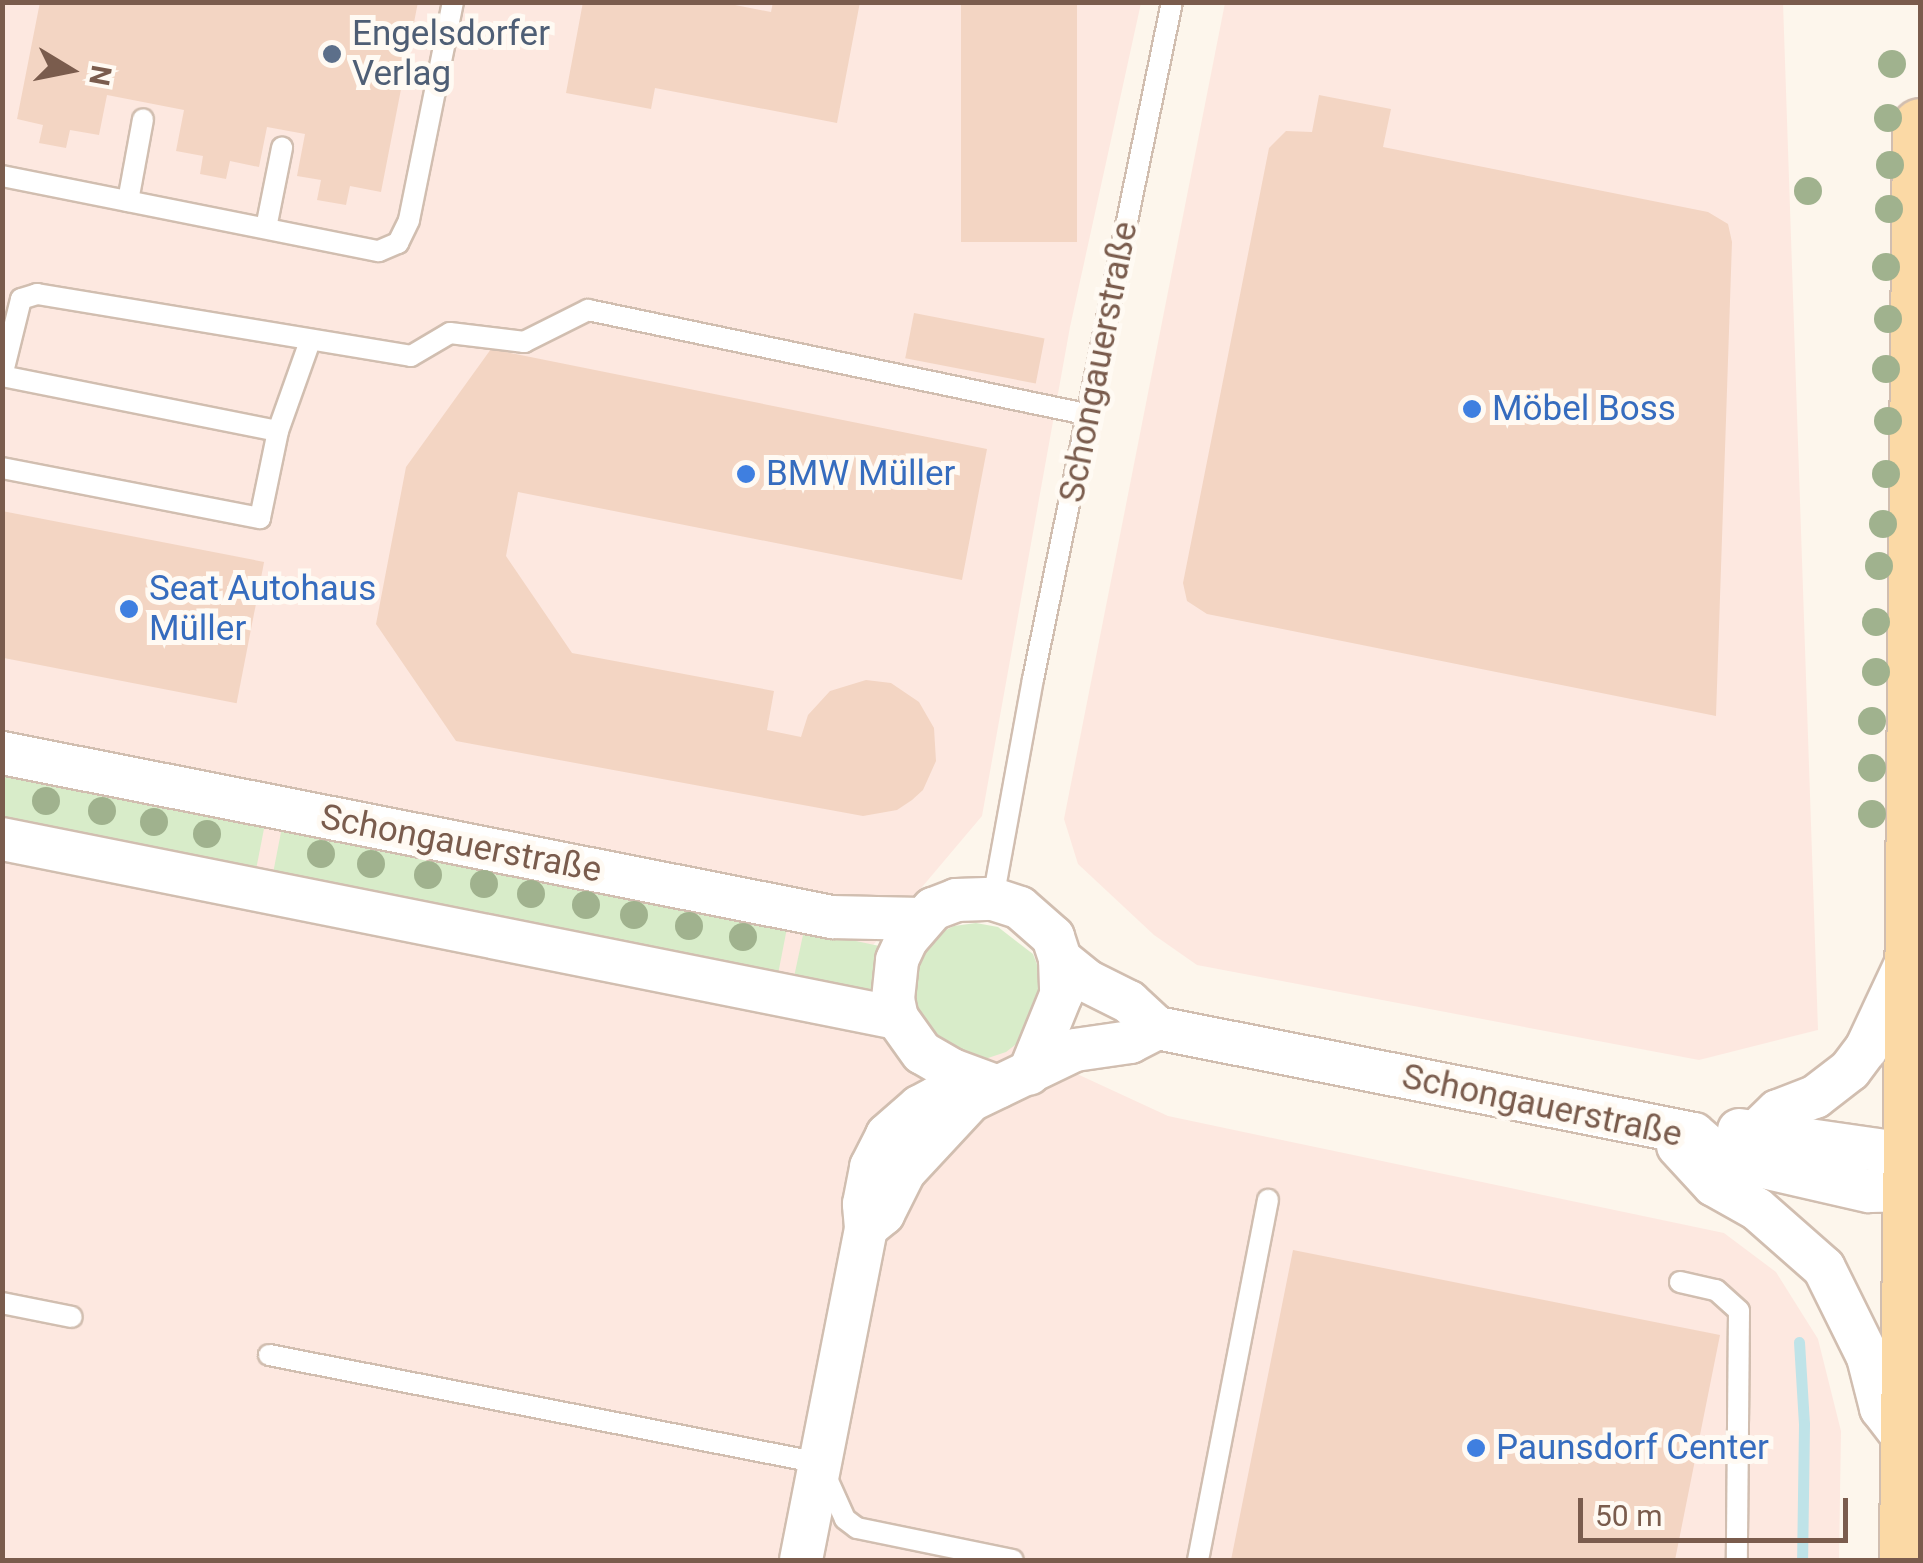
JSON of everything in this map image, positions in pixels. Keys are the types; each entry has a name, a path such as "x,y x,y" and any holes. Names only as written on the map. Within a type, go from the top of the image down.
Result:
{"main road":[{"path":"1907,1560 1915,1173 1912,952 1920,126"}],"street":[{"name":"Schongauerstraße","path":"2,754 832,917 920,919 956,900 993,899 1020,908 1038,922 1053,937 1060,959 1087,981 1130,1002 1157,1028 1678,1131 1720,1157 1870,1191 1915,1173"},
{"path":"2,840 897,1018"},
{"path":"920,919 898,960 893,999 897,1018 922,1052 952,1070 999,1087 1075,1050 1130,1042 1157,1028"},
{"path":"1756,1132 1778,1111 1815,1097 1850,1070 1866,1049 1912,952"},
{"path":"801,1560 866,1228 883,1214 904,1172 999,1087 1058,1006 1060,959"},
{"path":"1678,1131 1756,1132 1915,1173"},
{"path":"1678,1131 1714,1185 1757,1208 1824,1268 1868,1358 1882,1408 1908,1443"}],"lane":[{"path":"2,176 379,250 398,243 409,220 453,2"},
{"name":"Schongauerstraße","path":"993,899 1033,679 1172,2"},
{"path":"128,201 143,119"},
{"path":"266,228 282,148"},
{"path":"278,431 2,376 21,300 37,294 412,356 450,333 524,342 588,310 1090,415"},
{"path":"2,468 260,518 278,431 310,341"},
{"path":"1198,1560 1268,1200"},
{"path":"1680,1282 1716,1290 1739,1311 1737,1560"},
{"path":"2,1303 72,1317"},
{"path":"269,1356 820,1463 846,1519 857,1528 1013,1560"}],"shaded area":[{"path":"3,3 1141,3 1070,327 982,816 852,970 1168,1116 1724,1233 1776,1272 1818,1339 1841,1431 1839,1560 3,1560"},
{"path":"1225,3 1783,3 1818,1030 1699,1060 1197,965 1154,935 1078,864 1064,819"}],"green space":[{"path":"2,772 265,823 254,878 2,829"},
{"path":"282,827 788,925 777,979 272,881"},
{"path":"976,923 998,927 1033,954 1041,975 1043,997 1024,1038 1006,1052 985,1059 962,1059 911,1017 909,972 934,936 954,926"},
{"path":"804,930 890,948 879,1002 793,984"}],"building":[{"path":"40,2 418,2 381,192 350,186 346,205 317,200 321,180 297,176 305,134 267,127 259,167 230,161 226,179 200,174 203,156 176,151 184,110 107,95 99,135 70,130 66,148 39,143 43,125 17,119"},
{"path":"583,2 720,2 771,12 773,2 860,2 837,123 655,88 651,109 566,93"},
{"path":"961,2 1077,2 1077,242 961,242"},
{"name":"Möbel Boss","path":"1319,95 1391,109 1383,147 1708,212 1728,224 1732,242 1716,716 1207,614 1187,601 1183,583 1269,148 1286,131 1312,132"},
{"path":"914,313 1045,338 1036,384 905,358"},
{"path":"491,349 987,449 962,580 518,492 506,556 572,653 774,691 767,730 801,737 808,715 830,691 866,680 891,683 919,702 934,728 936,761 923,790 897,810 863,816 456,741 376,624 406,467"},
{"name":"Seat Autohaus Müller","path":"2,511 264,562 237,703 2,658"},
{"name":"Paunsdorf Center","path":"1293,1250 1720,1335 1675,1560 1231,1560"}],"waterway":[{"path":"1799,1342 1804,1424 1802,1560"}],"place":[{"name":"Engelsdorfer Verlag","path":"332,54"},
{"name":"Möbel Boss","path":"1472,409"},
{"name":"BMW Müller","path":"746,474"},
{"name":"Seat Autohaus Müller","path":"129,609"},
{"name":"Paunsdorf Center","path":"1476,1448"}]}
